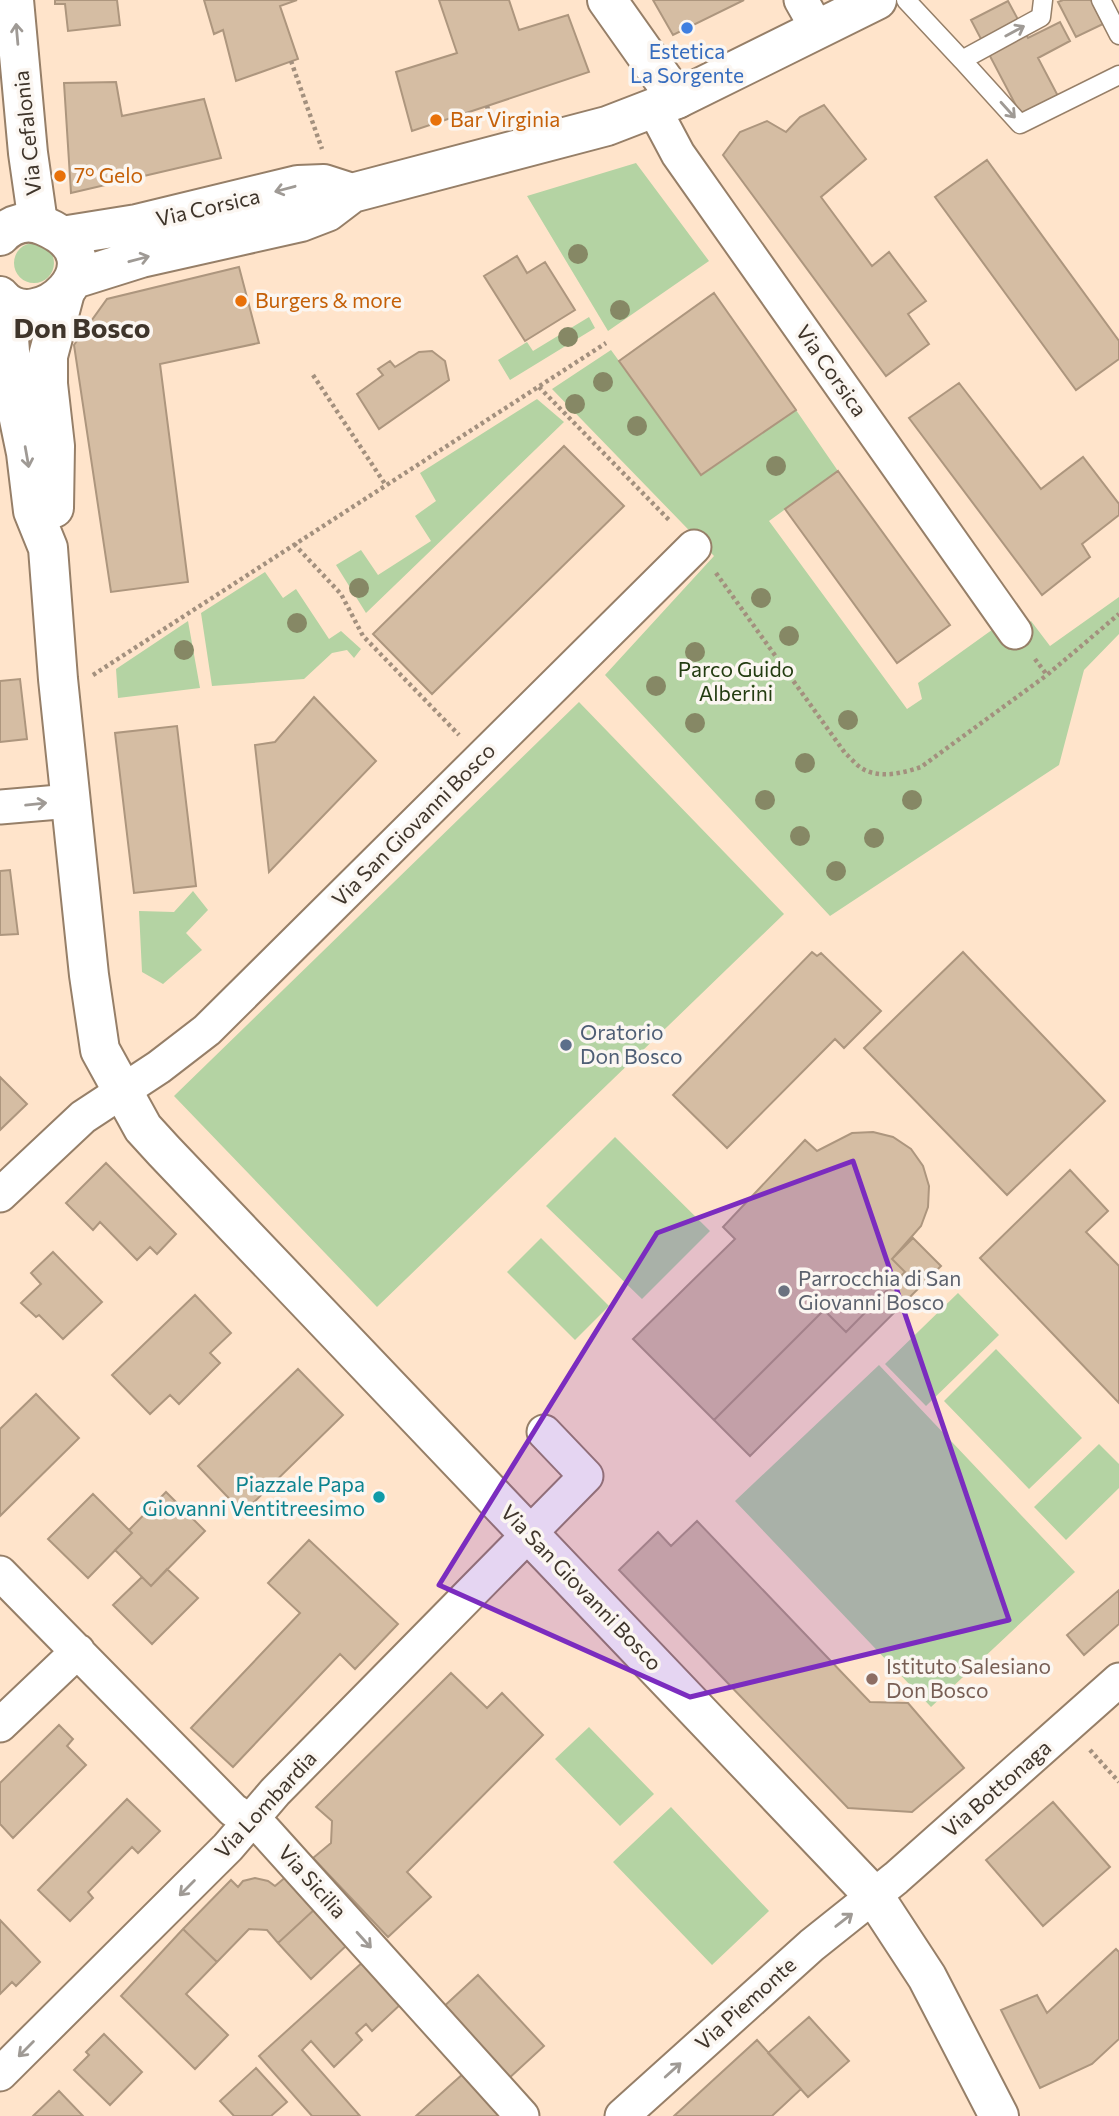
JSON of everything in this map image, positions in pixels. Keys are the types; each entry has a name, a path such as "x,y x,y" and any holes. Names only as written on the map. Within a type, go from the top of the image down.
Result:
{"street":[{"name":"Via Cefalonia","path":"14,0 28,153 50,230 74,247 78,257 70,286"},
{"path":"607,0 665,103"},
{"name":"Via Corsica","path":"1,300 16,307 40,308 70,286 141,258 301,222 327,212 352,192 607,126 665,103 810,15 877,0"},
{"name":"Via Corsica","path":"665,103 678,154 1015,632"},
{"name":"Via Corsica","path":"0,236 11,226 21,222 50,230 137,224 298,185 324,184 352,192"},
{"name":"Via San Giovanni Bosco","path":"48,548 55,521 55,446 48,384 48,356 70,286"},
{"name":"Via San Giovanni Bosco","path":"1,300 7,379 28,463 33,511 48,548 58,679 89,975 100,1050 143,1128 164,1151 874,1896 927,1977 999,2116"},
{"name":"Via San Giovanni Bosco","path":"122,1090 159,1067 208,1030 694,547"},
{"path":"0,807 71,801"},
{"path":"0,1195 83,1117 122,1090"},
{"name":"Via Lombardia","path":"0,2074 228,1847 275,1791 586,1476 544,1432"},
{"name":"Via Sicilia","path":"0,1573 233,1810 264,1830 522,2116"},
{"path":"0,1725 78,1651"},
{"name":"Via Bottonaga","path":"874,1896 1119,1680"},
{"name":"Via Piemonte","path":"622,2116 812,1945 874,1896"}],"lane":[{"path":"906,0 1020,124 1119,75"},
{"path":"962,60 1041,18 1043,0"},
{"path":"1101,0 1119,35"}],"path":[{"path":"291,61 320,144 331,167 352,192"},
{"path":"58,679 93,676 385,484 606,344"},
{"path":"313,374 385,484"},
{"path":"539,387 708,562 845,753 862,769 880,774 921,768 1047,675 1119,614"},
{"path":"294,544 341,594 363,636 481,758"},
{"path":"1015,632 1047,675"},
{"path":"1069,1726 1119,1782"}],"highlighted area":[{"path":"853,1161 1009,1620 690,1697 439,1585 657,1233"}],"green space":[{"path":"636,163 709,261 608,331 527,196"},
{"path":"34,243 48,249 54,263 48,277 34,283 20,277 14,263 20,249"},
{"path":"589,317 595,328 510,380 498,360 527,342 533,351"},
{"name":"Parco Guido Alberini","path":"611,350 702,475 796,410 838,471 769,521 907,709 922,699 918,683 996,627 1005,640 1031,621 1050,646 1119,597 1119,634 1084,670 1059,765 830,916 605,675 714,556 552,389"},
{"path":"537,399 564,422 366,613 336,565 361,550 378,575 431,541 415,516 436,501 420,473"},
{"path":"265,572 283,598 296,589 329,639 341,631 361,649 354,658 347,650 332,653 304,679 212,686 201,613"},
{"path":"188,621 200,688 118,698 116,669"},
{"path":"579,702 784,914 377,1307 174,1096"},
{"path":"193,891 208,910 186,933 202,950 163,984 142,972 139,911 174,912"},
{"path":"615,1137 710,1231 642,1299 546,1206"},
{"path":"541,1238 609,1306 575,1340 507,1272"},
{"path":"958,1293 999,1335 926,1406 885,1364"},
{"path":"996,1349 1082,1438 1029,1489 944,1401"},
{"path":"879,1365 1075,1572 931,1707 735,1501"},
{"path":"1099,1444 1119,1464 1119,1488 1066,1540 1034,1507"},
{"path":"589,1727 654,1794 620,1826 555,1759"},
{"path":"671,1807 769,1911 712,1965 613,1862"}],"building":[{"path":"55,0 117,0 120,25 68,31 65,4 55,4"},
{"path":"204,0 297,0 280,6 298,59 236,81 223,30 214,34"},
{"path":"439,0 509,0 519,30 568,15 589,72 412,131 396,72 457,53"},
{"path":"653,0 744,0 673,35"},
{"path":"1091,0 1103,24 1076,37 1058,2"},
{"path":"1008,1 1028,38 1060,22 1070,41 1038,58 1058,96 1021,115 971,20"},
{"path":"116,82 122,116 204,99 221,158 71,193 64,83"},
{"path":"824,105 866,159 821,197 872,266 889,252 926,301 908,314 929,344 886,376 723,155 740,132 767,121 786,132 800,117"},
{"path":"987,160 1119,341 1119,359 1076,390 935,197"},
{"path":"517,256 527,273 545,262 575,310 525,341 484,276"},
{"path":"239,267 259,343 160,364 188,582 111,592 74,345 107,299"},
{"path":"714,293 796,410 701,475 619,361"},
{"path":"432,351 445,361 449,380 379,429 357,394 383,375 378,369 390,361 395,367 419,352"},
{"path":"959,383 1041,489 1083,457 1119,504 1119,515 1082,544 1090,557 1042,595 909,418"},
{"path":"564,446 624,506 432,694 373,634"},
{"path":"838,471 950,625 897,663 785,509"},
{"path":"20,679 27,739 0,742 0,681"},
{"path":"314,697 376,761 269,872 255,745 275,742"},
{"path":"177,726 196,886 134,893 115,733"},
{"path":"10,870 18,934 0,935 0,871"},
{"path":"812,952 817,956 821,953 881,1011 844,1048 835,1039 727,1148 673,1095"},
{"path":"963,952 1105,1101 1007,1195 864,1048"},
{"path":"0,1077 27,1104 0,1130"},
{"name":"Parrocchia di San Giovanni Bosco","path":"873,1132 893,1137 911,1149 923,1166 929,1186 928,1207 921,1226 892,1259 905,1272 846,1332 824,1310 714,1420 633,1339 735,1239 723,1227 805,1140 817,1151 852,1133"},
{"path":"106,1163 176,1234 157,1254 150,1247 137,1260 100,1222 93,1230 66,1203"},
{"path":"1070,1170 1108,1211 1086,1232 1119,1266 1119,1403 980,1258"},
{"path":"913,1238 941,1266 750,1456 714,1420 824,1310 846,1332 905,1272 892,1259"},
{"path":"53,1252 102,1302 63,1339 39,1315 36,1317 21,1303 41,1284 31,1273"},
{"path":"195,1295 231,1333 210,1353 220,1363 179,1404 170,1395 150,1414 112,1375"},
{"path":"298,1369 343,1415 243,1513 198,1466"},
{"path":"36,1394 79,1438 0,1516 0,1429"},
{"path":"166,1492 205,1531 151,1586 115,1550 132,1533 129,1530"},
{"path":"93,1494 132,1533 88,1578 48,1539"},
{"path":"697,1521 870,1702 908,1703 964,1768 912,1812 848,1808 619,1570 658,1532 671,1546"},
{"path":"309,1540 398,1624 355,1669 340,1654 233,1767 191,1728 300,1613 268,1583"},
{"path":"167,1569 198,1598 152,1644 113,1605 142,1577 151,1586"},
{"path":"1119,1590 1119,1624 1084,1655 1067,1635"},
{"path":"451,1673 487,1708 502,1693 543,1735 407,1872 431,1897 388,1937 313,1858 331,1843 332,1821 316,1807"},
{"path":"59,1725 73,1739 67,1746 86,1765 13,1838 0,1824 0,1783"},
{"path":"127,1799 160,1831 138,1853 132,1847 88,1892 93,1898 70,1921 38,1890"},
{"path":"1053,1802 1110,1867 1043,1926 986,1860"},
{"path":"287,1876 315,1909 278,1943 267,1930 249,1929 217,1962 183,1929 231,1880 238,1887 243,1881 255,1878 275,1886"},
{"path":"315,1909 348,1944 311,1979 278,1943"},
{"path":"0,1920 40,1962 16,1986 12,1982 0,1994"},
{"path":"183,1929 217,1962 186,1994 228,2035 195,2069 121,1996"},
{"path":"1116,1949 1119,1952 1119,2039 1092,2064 1040,2088 1001,2010 1037,1995 1047,2013"},
{"path":"364,1961 402,2003 372,2031 366,2024 356,2033 362,2040 334,2067 311,2041 302,2050 360,2116 312,2116 259,2056"},
{"path":"478,1975 544,2046 506,2081 440,2010"},
{"path":"809,2017 849,2061 808,2097 768,2053"},
{"path":"104,2034 142,2072 110,2105 74,2070 89,2055 86,2052"},
{"path":"757,2040 801,2089 772,2116 674,2116"},
{"path":"256,2068 287,2102 271,2116 234,2116 220,2101"},
{"path":"464,2073 502,2116 416,2116"},
{"path":"59,2091 83,2116 33,2116"}],"place":[{"name":"Estetica La Sorgente","path":"687,28"},
{"name":"Bar Virginia","path":"436,120"},
{"name":"7º Gelo","path":"60,176"},
{"name":"Burgers & more","path":"241,301"},
{"name":"Oratorio Don Bosco","path":"566,1045"},
{"name":"Parrocchia di San Giovanni Bosco","path":"784,1291"},
{"name":"Piazzale Papa Giovanni Ventitreesimo","path":"379,1497"},
{"name":"Istituto Salesiano Don Bosco","path":"872,1679"}],"district":[{"name":"Don Bosco","path":"82,328"}]}
